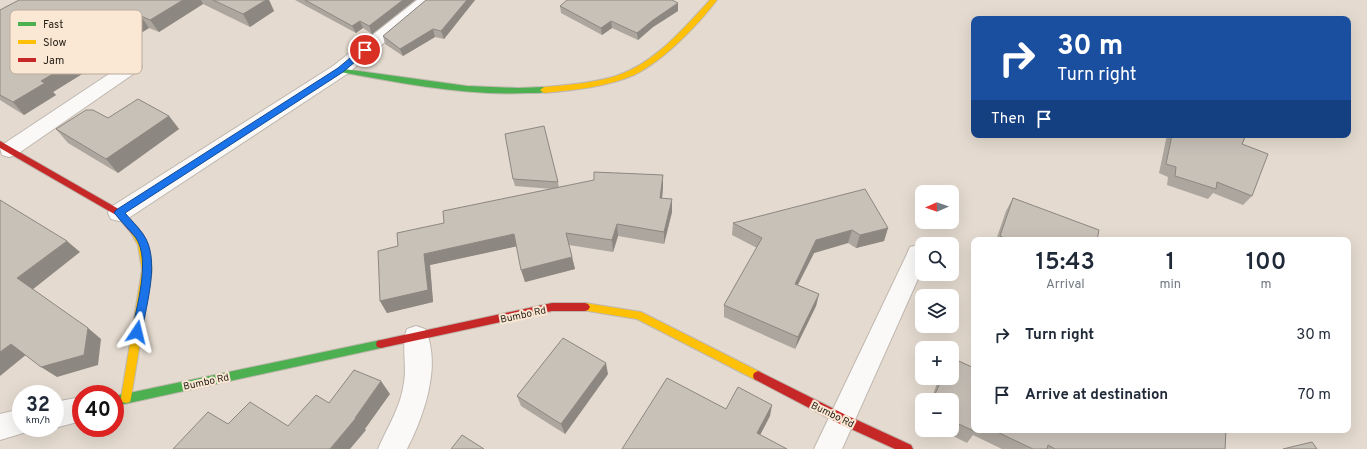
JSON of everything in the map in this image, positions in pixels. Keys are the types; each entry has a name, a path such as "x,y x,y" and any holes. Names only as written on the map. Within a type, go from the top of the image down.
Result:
{"street":[{"path":"119,213 340,70 427,0"},
{"path":"340,70 432,85 477,90 531,92 572,88 610,80 642,67 663,51 714,0"},
{"path":"120,74 2,146 119,213 140,237 146,251 147,270 126,398"},
{"path":"828,449 915,261"},
{"name":"Bumbo Rd","path":"126,398 552,307 582,306 609,309 638,315 842,419 907,449"},
{"path":"392,449 403,430 417,392 419,358 416,337"},
{"path":"0,427 12,424"}],"building":[{"path":"19,0 183,0 150,20 142,16 142,10 10,10 10,74 53,74 41,81 45,83 13,102 0,95 0,10"},
{"path":"213,0 266,0 243,14"},
{"path":"305,0 403,0 369,26 360,21 352,26"},
{"path":"426,0 467,0 441,31 433,29 400,49 383,36"},
{"path":"567,0 672,0 678,3 637,33 611,21 601,28 560,6"},
{"path":"138,99 169,116 106,159 56,129 86,110 93,110 108,118"},
{"path":"544,126 558,182 513,179 505,134"},
{"path":"1171,138 1245,138 1242,144 1268,154 1252,196 1217,182 1216,189 1175,176 1176,167 1166,164"},
{"path":"594,172 663,175 660,198 672,199 664,232 617,224 612,240 566,233 572,257 521,270 514,234 424,254 428,290 380,301 378,251 398,246 397,233 444,223 443,211 594,180"},
{"path":"865,189 888,228 860,235 852,230 816,240 795,284 819,294 798,337 724,305 762,238 733,223"},
{"path":"1013,198 1099,230 1098,237 1000,236"},
{"path":"0,200 67,241 17,278 88,328 84,355 41,367 11,344 0,352"},
{"path":"563,338 606,363 561,424 517,396"},
{"path":"959,361 971,367 971,430 959,424 959,393 936,393 939,385 959,385"},
{"path":"354,370 381,381 356,418 330,449 173,449 208,412 228,424 250,402 288,426 316,395 329,403"},
{"path":"667,378 726,409 738,387 772,405 757,433 787,449 622,449"},
{"path":"999,433 1226,433 1225,449 1055,449 1048,445 1047,449 1033,449"},
{"path":"462,435 484,449 451,449"},
{"path":"1312,442 1317,449 1283,449"}],"traffic: fast":[{"path":"340,70 467,89 493,91 544,90"},
{"path":"124,399 381,344"}],"traffic: slow":[{"path":"544,90 595,84 631,73 662,53 714,0"},
{"path":"126,398 147,270 143,245 135,231"},
{"path":"585,307 638,315 758,376"}],"traffic: jam":[{"path":"0,144 119,213 135,231"},
{"path":"381,344 552,307 585,307"},
{"path":"758,376 842,419 907,449"}],"route":[{"path":"137,332 147,270 146,251 140,237 119,213 340,70 365,50"}]}
